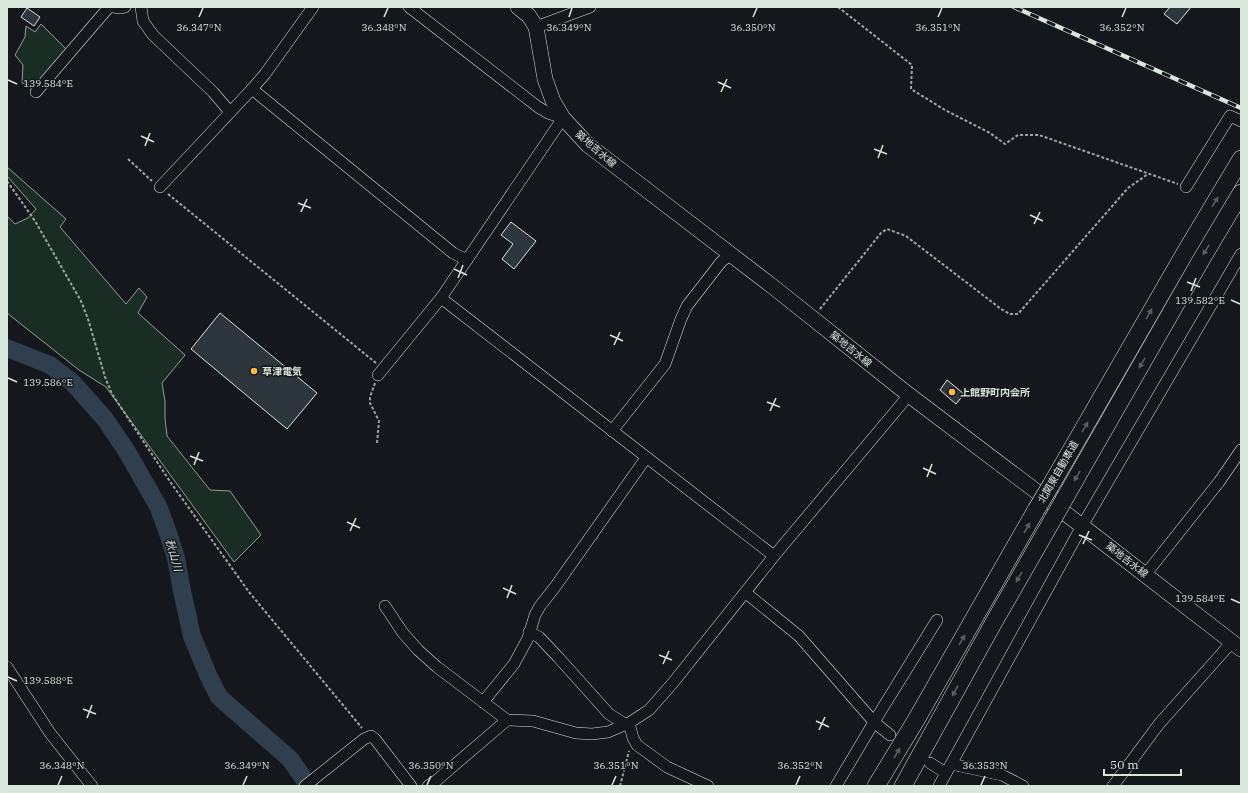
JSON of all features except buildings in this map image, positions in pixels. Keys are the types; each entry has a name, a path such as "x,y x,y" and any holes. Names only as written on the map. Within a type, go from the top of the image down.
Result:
{"highway":[{"name":"北関東自動車道","path":"876,786 920,713 1182,258 1241,159"},
{"name":"北関東自動車道","path":"903,786 1066,496 1241,193"}],"main road":[{"name":"築地吉水線","path":"518,7 529,16 536,27 548,90 563,118 577,134 601,155 731,254 909,395 1237,645"}],"street":[{"path":"36,92 109,7"},
{"path":"113,7 125,7"},
{"path":"141,7 143,21 150,31 213,92 230,112"},
{"path":"160,187 265,74 313,7"},
{"path":"380,372 441,298 563,118 548,113 538,107 409,7"},
{"path":"536,27 590,7"},
{"path":"252,89 453,253 467,260"},
{"path":"1186,187 1230,116 1241,121"},
{"path":"612,431 665,364 687,306 721,262 731,254"},
{"path":"939,786 1082,526 1241,254"},
{"path":"441,298 774,556"},
{"path":"385,606 403,633 437,668 507,720 533,721 576,733 592,734 608,732 627,724 649,710 746,593 774,556 909,395"},
{"path":"1145,575 1219,482 1241,450"},
{"path":"483,702 514,664 522,650 530,632 535,615 540,606 555,588 646,458"},
{"path":"746,593 800,636 874,722 890,735"},
{"path":"836,786 937,620"},
{"path":"530,632 539,637 609,714 627,724 637,745 667,767 708,786"},
{"path":"1113,786 1159,724 1237,645"},
{"path":"7,667 50,732 92,786"},
{"path":"428,786 507,720"},
{"path":"305,786 364,735 371,736 375,739 411,786"},
{"path":"930,763 948,768 1002,775 1023,786"}],"path":[{"path":"838,7 912,65 911,89 945,110 990,133 1005,144 1018,135 1038,135 1186,187"},
{"path":"128,159 380,372 370,397 370,403 380,421 377,443"},
{"path":"812,318 881,233 887,229 906,236 1001,309 1010,314 1018,314 1128,188 1148,174"},
{"path":"7,181 35,221 81,301 88,319 105,377 112,394 171,483 249,592 364,735"},
{"path":"620,786 633,738"}],"green space":[{"path":"41,24 67,50 36,86 22,83 23,65 15,55 25,37 26,26 35,32"},
{"path":"7,167 66,219 60,227 126,304 139,288 147,297 138,313 185,355 162,383 165,401 167,436 210,490 230,491 261,535 234,562 106,387 79,370 7,313 7,216 15,224 28,218 36,209 7,176"}],"waterway":[{"name":"秋山川","path":"7,348 50,365 73,383 105,419 126,450 158,506 176,558 192,636 219,697 290,759 309,786"}],"railway":[{"path":"1014,7 1241,108"}],"place":[{"name":"草津電気","path":"254,371"},
{"name":"上館野町内会所","path":"952,392"}]}
